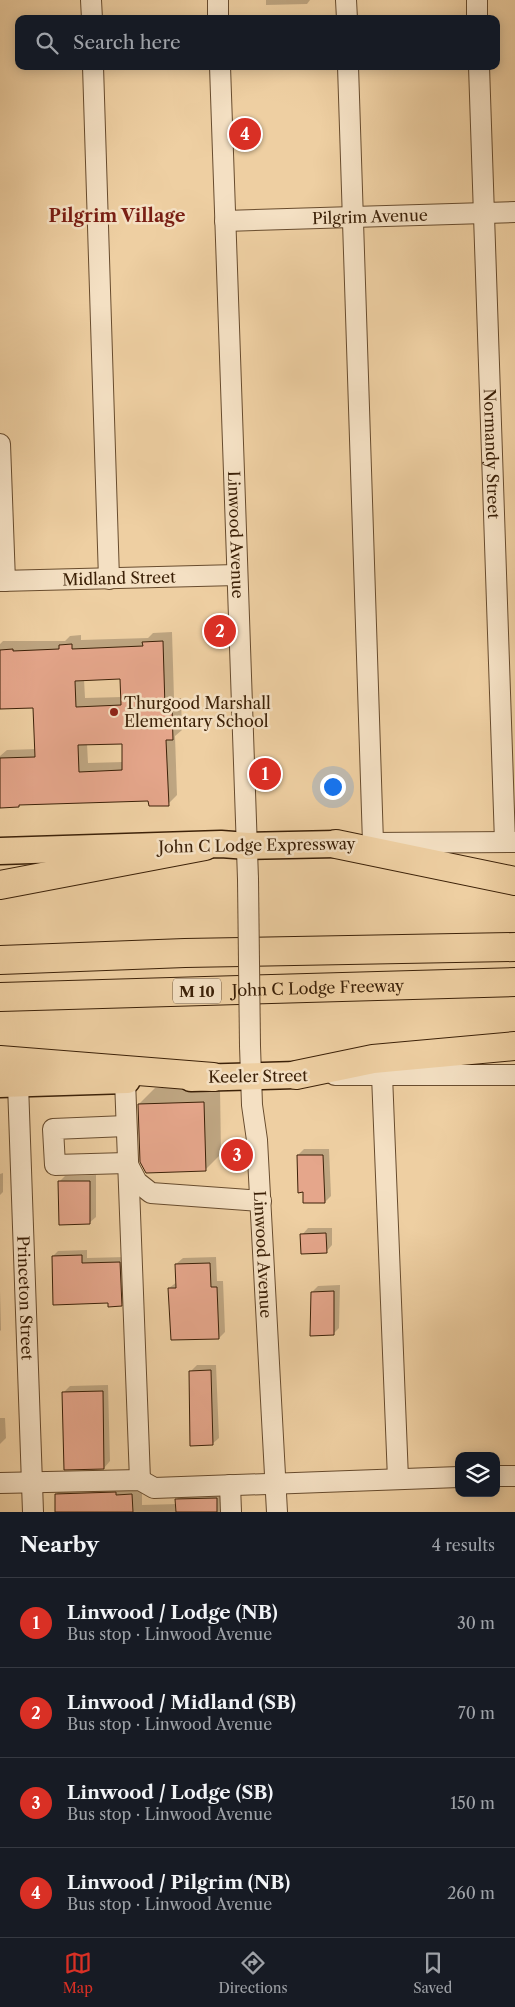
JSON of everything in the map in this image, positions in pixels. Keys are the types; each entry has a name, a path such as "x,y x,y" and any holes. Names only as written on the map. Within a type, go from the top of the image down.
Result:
{"highway":[{"path":"336,844 515,881"},
{"path":"0,885 205,846"},
{"path":"0,960 184,953 515,947"},
{"name":"John C Lodge Freeway","path":"0,997 515,982"},
{"path":"296,1075 373,1059 515,1046"},
{"path":"0,1060 213,1077"}],"main road":[{"name":"John C Lodge Expressway","path":"0,851 221,844 248,846 336,844"},
{"name":"Keeler Street","path":"9,1084 296,1075"}],"street":[{"path":"91,0 92,15"},
{"path":"218,0 218,15"},
{"path":"346,0 347,15"},
{"path":"477,0 477,15"},
{"path":"93,70 108,579"},
{"name":"Linwood Avenue","path":"220,70 248,846 251,1076 260,1201 277,1512"},
{"path":"348,70 373,843"},
{"name":"Normandy Street","path":"479,70 483,213 510,842"},
{"name":"Pilgrim Avenue","path":"225,220 515,212"},
{"path":"0,444 2,581"},
{"name":"Midland Street","path":"2,581 237,576"},
{"name":"John C Lodge Expressway","path":"336,844 510,842"},
{"name":"Keeler Street","path":"296,1075 515,1076"},
{"path":"382,1075 398,1479"},
{"path":"515,1076 515,1090"},
{"path":"124,1080 140,1480"},
{"name":"Princeton Street","path":"9,1084 20,1138 33,1512"},
{"path":"126,1126 53,1129 55,1166 127,1164"},
{"path":"20,1138 54,1137"},
{"path":"127,1164 137,1182 151,1192 260,1201"},
{"path":"500,1476 515,1476"},
{"path":"0,1483 140,1480 154,1488 455,1477"},
{"path":"230,1485 231,1512"}],"building":[{"name":"Thurgood Marshall Elementary School","path":"163,641 165,707 172,707 173,740 166,740 169,806 149,806 148,801 19,805 19,807 0,808 0,758 35,757 33,708 0,709 0,650 59,649 59,645 72,644 72,649 143,646 142,642","holes":["120,679 121,705 76,707 75,681","122,744 122,770 79,772 78,745"]},
{"path":"204,1102 206,1171 146,1173 140,1162 138,1104"},
{"path":"297,1155 323,1155 325,1203 303,1203 303,1192 298,1193"},
{"path":"58,1181 90,1181 90,1224 59,1225"},
{"path":"326,1233 327,1253 301,1254 300,1234"},
{"path":"82,1255 82,1263 120,1262 122,1306 108,1307 108,1303 53,1305 52,1256"},
{"path":"210,1263 211,1287 217,1287 219,1339 171,1340 168,1288 176,1288 175,1264"},
{"path":"334,1291 334,1335 310,1336 311,1292"},
{"path":"211,1370 213,1445 190,1446 189,1371"},
{"path":"103,1391 104,1469 64,1470 62,1392"},
{"path":"116,1492 116,1495 132,1494 133,1512 55,1512 55,1494"},
{"path":"217,1498 217,1512 176,1512 175,1499"}],"place":[{"name":"Linwood / Pilgrim (NB)","path":"245,134"},
{"name":"Linwood / Midland (SB)","path":"220,631"},
{"name":"Thurgood Marshall Elementary School","path":"114,712"},
{"name":"Linwood / Lodge (NB)","path":"265,774"},
{"name":"Linwood / Lodge (SB)","path":"237,1155"}],"district":[{"name":"Pilgrim Village","path":"117,216"}]}
